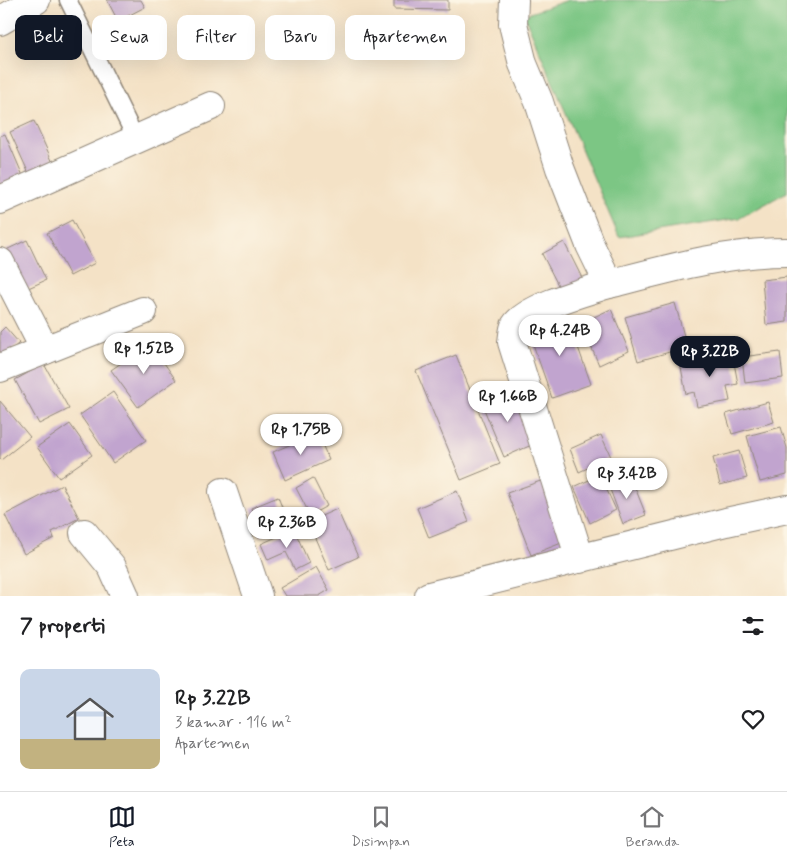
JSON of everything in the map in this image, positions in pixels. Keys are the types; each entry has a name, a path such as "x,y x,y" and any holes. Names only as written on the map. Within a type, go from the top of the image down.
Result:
{"street":[{"path":"0,21 36,0"},
{"path":"514,0 513,24 523,64 539,102 560,168 590,245 608,284"},
{"path":"0,200 211,106"},
{"path":"580,559 512,342 514,327 526,315 572,295 608,284 726,256 787,252"},
{"path":"0,262 45,350"},
{"path":"0,368 143,311"},
{"path":"223,492 258,596"},
{"path":"429,596 726,522 787,509"},
{"path":"84,533 112,567 125,596"}],"lane":[{"path":"68,0 136,140"}],"green space":[{"path":"568,0 787,0 787,192 740,218 619,237 524,15"}],"building":[{"path":"107,0 141,0 145,7 130,15 115,15"},
{"path":"394,0 448,0 448,10 394,9"},
{"path":"34,121 54,165 30,176 10,132"},
{"path":"5,134 23,176 0,186 0,136"},
{"path":"72,220 95,263 70,276 47,233"},
{"path":"27,240 46,280 24,290 6,250"},
{"path":"564,242 583,280 561,291 542,254"},
{"path":"787,277 787,322 766,325 762,280"},
{"path":"675,303 687,347 638,361 625,317"},
{"path":"611,309 629,351 599,365 581,323"},
{"path":"567,316 591,384 552,398 528,330"},
{"path":"5,327 19,343 0,360 0,332"},
{"path":"150,343 176,380 138,407 111,370"},
{"path":"732,352 738,384 727,386 730,401 697,407 694,392 686,394 680,362"},
{"path":"780,352 783,378 745,383 742,357"},
{"path":"456,355 500,464 461,480 416,371"},
{"path":"44,364 69,409 39,424 15,380"},
{"path":"512,389 534,444 504,457 481,402"},
{"path":"113,392 146,440 113,463 80,415"},
{"path":"0,401 30,437 1,460 0,459"},
{"path":"768,402 774,422 732,434 726,414"},
{"path":"70,424 92,455 59,478 37,447"},
{"path":"781,427 787,448 787,475 760,482 747,436"},
{"path":"317,433 329,460 285,480 273,452"},
{"path":"601,435 611,457 579,472 570,449"},
{"path":"739,451 747,478 720,485 713,458"},
{"path":"600,475 616,510 590,523 574,487"},
{"path":"630,475 646,515 623,524 608,484"},
{"path":"313,478 327,506 310,515 296,488"},
{"path":"546,479 569,540 531,555 507,493"},
{"path":"62,485 79,518 52,532 54,538 24,554 5,515"},
{"path":"457,491 469,522 429,538 417,508"},
{"path":"278,497 289,525 261,536 251,508"},
{"path":"337,509 358,557 329,570 308,522"},
{"path":"294,529 309,563 295,570 286,552 268,560 261,544"},
{"path":"316,567 329,590 319,596 285,596 280,588"}]}
